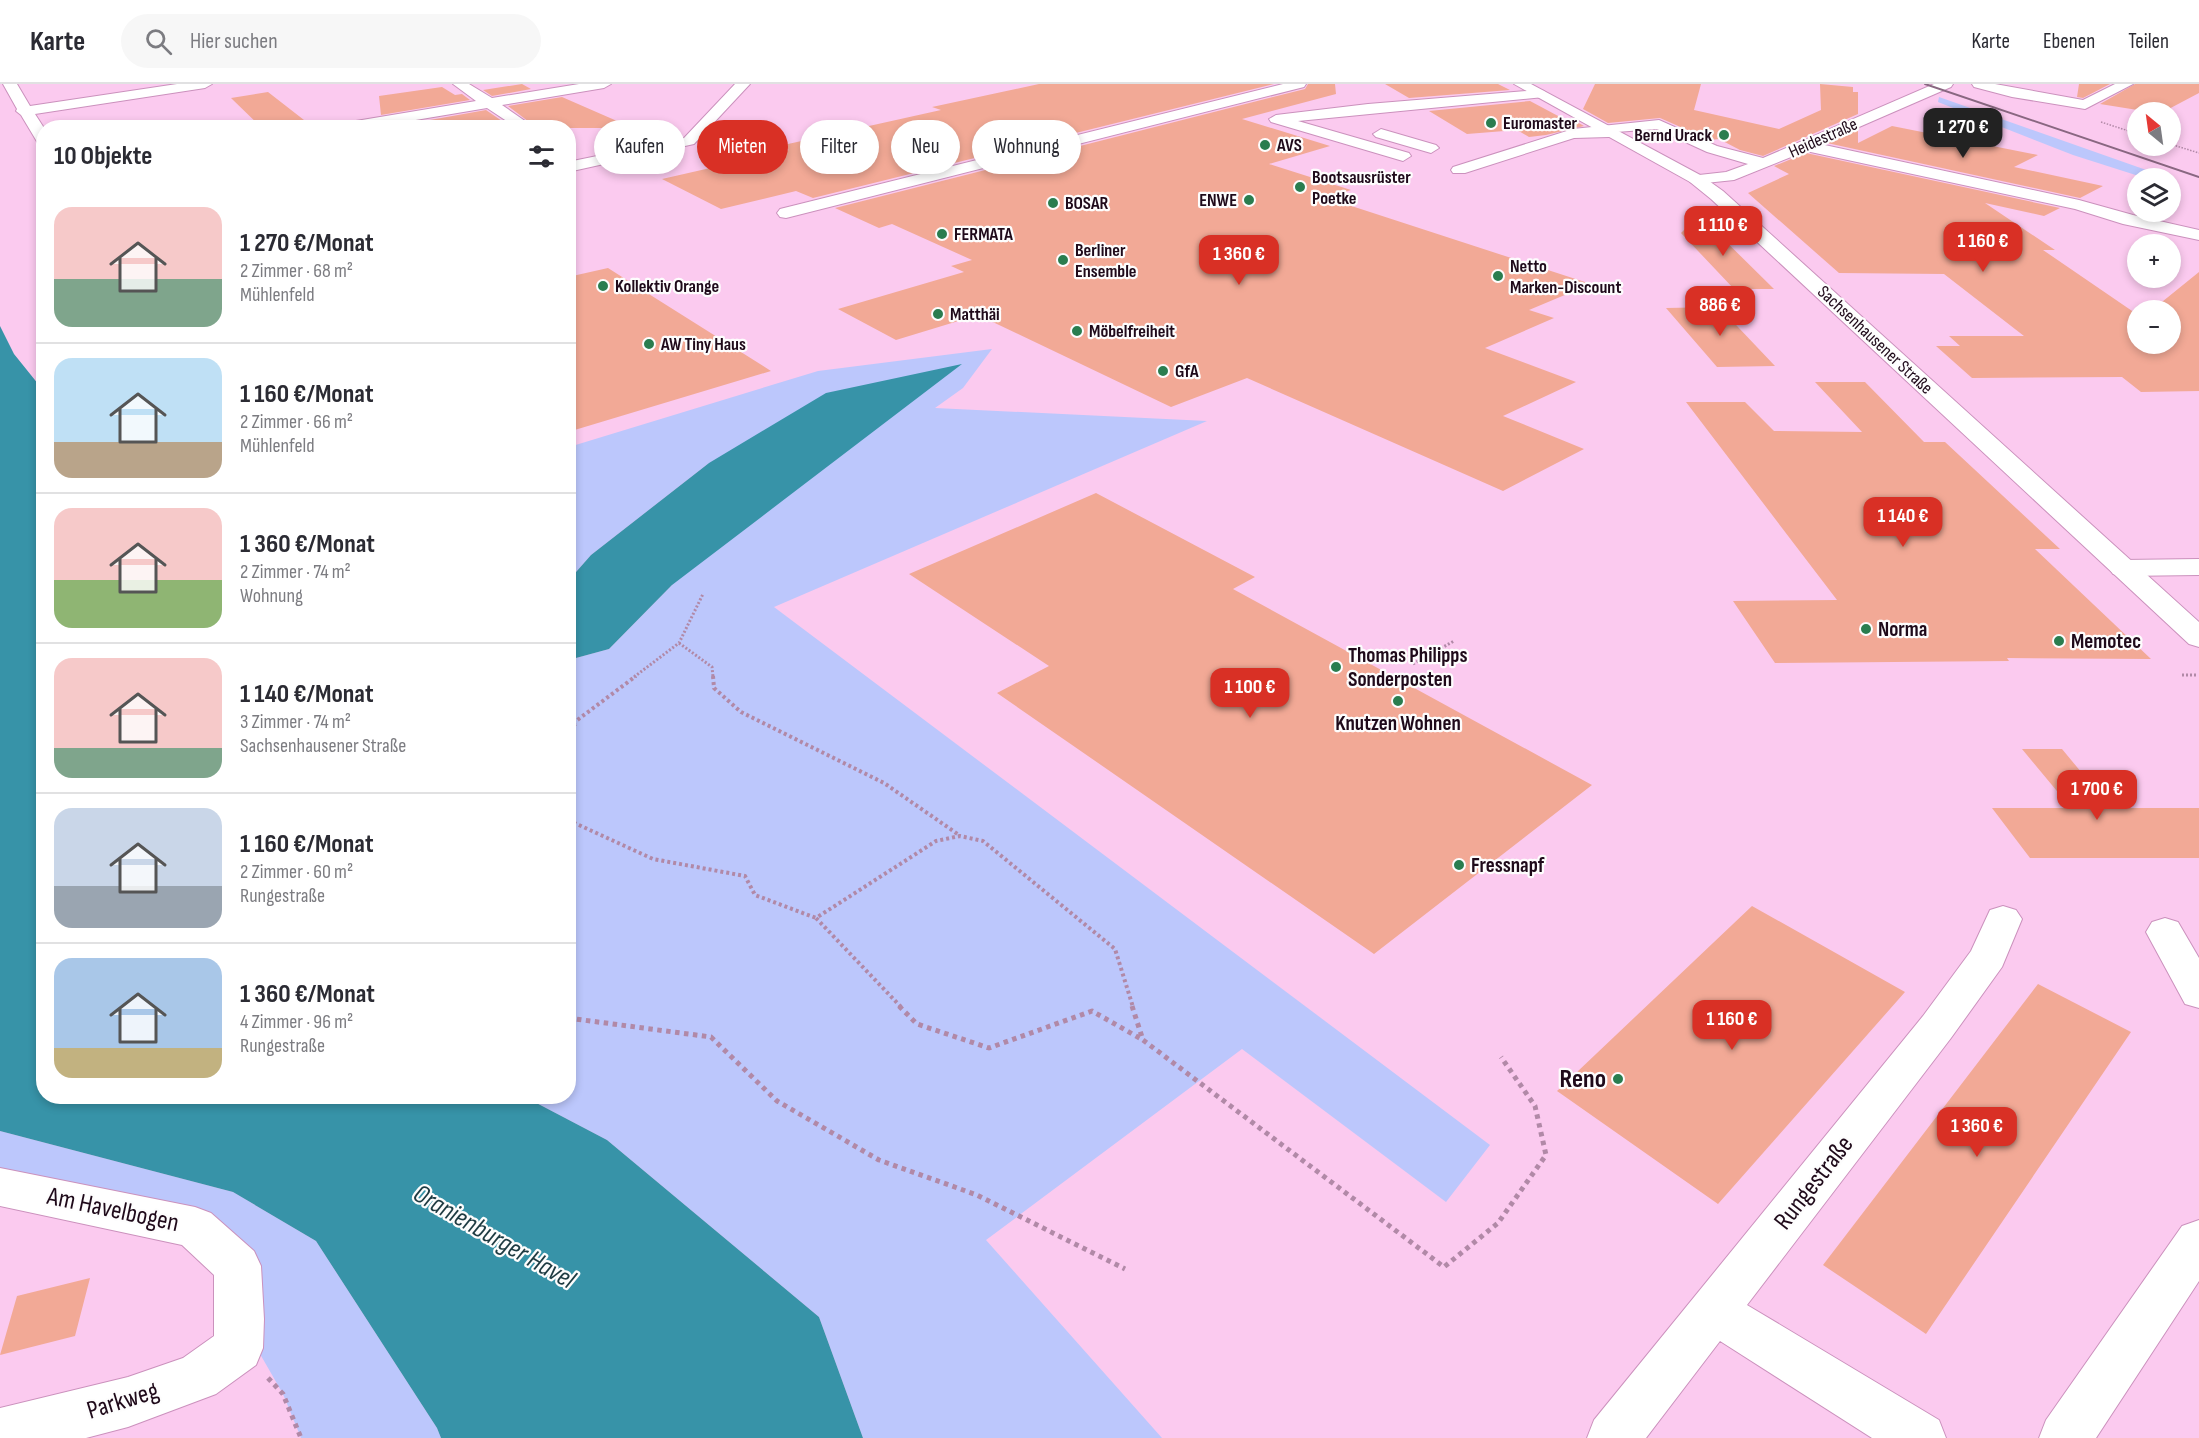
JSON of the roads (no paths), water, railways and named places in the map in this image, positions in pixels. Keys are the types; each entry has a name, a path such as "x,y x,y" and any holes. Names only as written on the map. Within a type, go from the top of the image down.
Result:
{"street":[{"path":"10,84 23,111 36,130"},
{"path":"23,111 205,84"},
{"path":"460,84 516,120"},
{"path":"385,120 604,84"},
{"path":"576,165 689,141 743,84"},
{"path":"786,213 1299,84"},
{"name":"Sachsenhausener Straße","path":"1521,84 1696,179 1775,246 2199,638"},
{"name":"Heidestraße","path":"1696,179 1728,177 1806,146 1946,84"},
{"path":"1979,84 2085,105 2126,84"},
{"path":"1403,156 1276,119 1368,108 1539,94"},
{"path":"1495,97 1524,105 1533,111"},
{"path":"1315,114 1349,124"},
{"path":"1431,148 1370,128 1388,121 1445,137"},
{"path":"1553,123 1573,134"},
{"path":"1459,170 1573,134 1659,124 1712,149 1764,163"},
{"path":"1806,146 2079,206 2199,236"},
{"path":"2123,568 2199,567"},
{"name":"Rungestraße","path":"1612,1438 1943,1018 1988,957 2003,919"},
{"path":"2165,932 2199,993"},
{"name":"Am Havelbogen","path":"0,1187 195,1227 237,1266 240,1319 238,1348"},
{"path":"2065,1438 2199,1241"},
{"path":"1714,1311 1920,1438"},
{"name":"Parkweg","path":"0,1434 128,1402 198,1377 238,1348"}],"water":[{"name":"Oranienburger Havel","path":"0,326 14,354 36,381 36,1104 538,1104 607,1140 819,1317 863,1438 441,1438 437,1428 316,1241 233,1192 0,1131"},
{"path":"962,364 672,585 609,649 576,658 576,572 591,555 709,463 826,393"}],"railway":[{"path":"1925,84 2199,177"}],"place":[{"name":"Euromaster","path":"1491,123"},
{"name":"Bernd Urack","path":"1724,135"},
{"name":"AVS","path":"1265,145"},
{"name":"Bootsausrüster Poetke","path":"1300,187"},
{"name":"ENWE","path":"1249,200"},
{"name":"BOSAR","path":"1053,203"},
{"name":"FERMATA","path":"942,234"},
{"name":"Berliner Ensemble","path":"1063,260"},
{"name":"Netto Marken-Discount","path":"1498,276"},
{"name":"Kollektiv Orange","path":"603,286"},
{"name":"Matthäi","path":"938,314"},
{"name":"Möbelfreiheit","path":"1077,331"},
{"name":"AW Tiny Haus","path":"649,344"},
{"name":"GfA","path":"1163,371"},
{"name":"Norma","path":"1866,629"},
{"name":"Memotec","path":"2059,641"},
{"name":"Thomas Philipps Sonderposten","path":"1336,667"},
{"name":"Knutzen Wohnen","path":"1398,701"},
{"name":"Fressnapf","path":"1459,865"},
{"name":"Reno","path":"1618,1079"}]}
